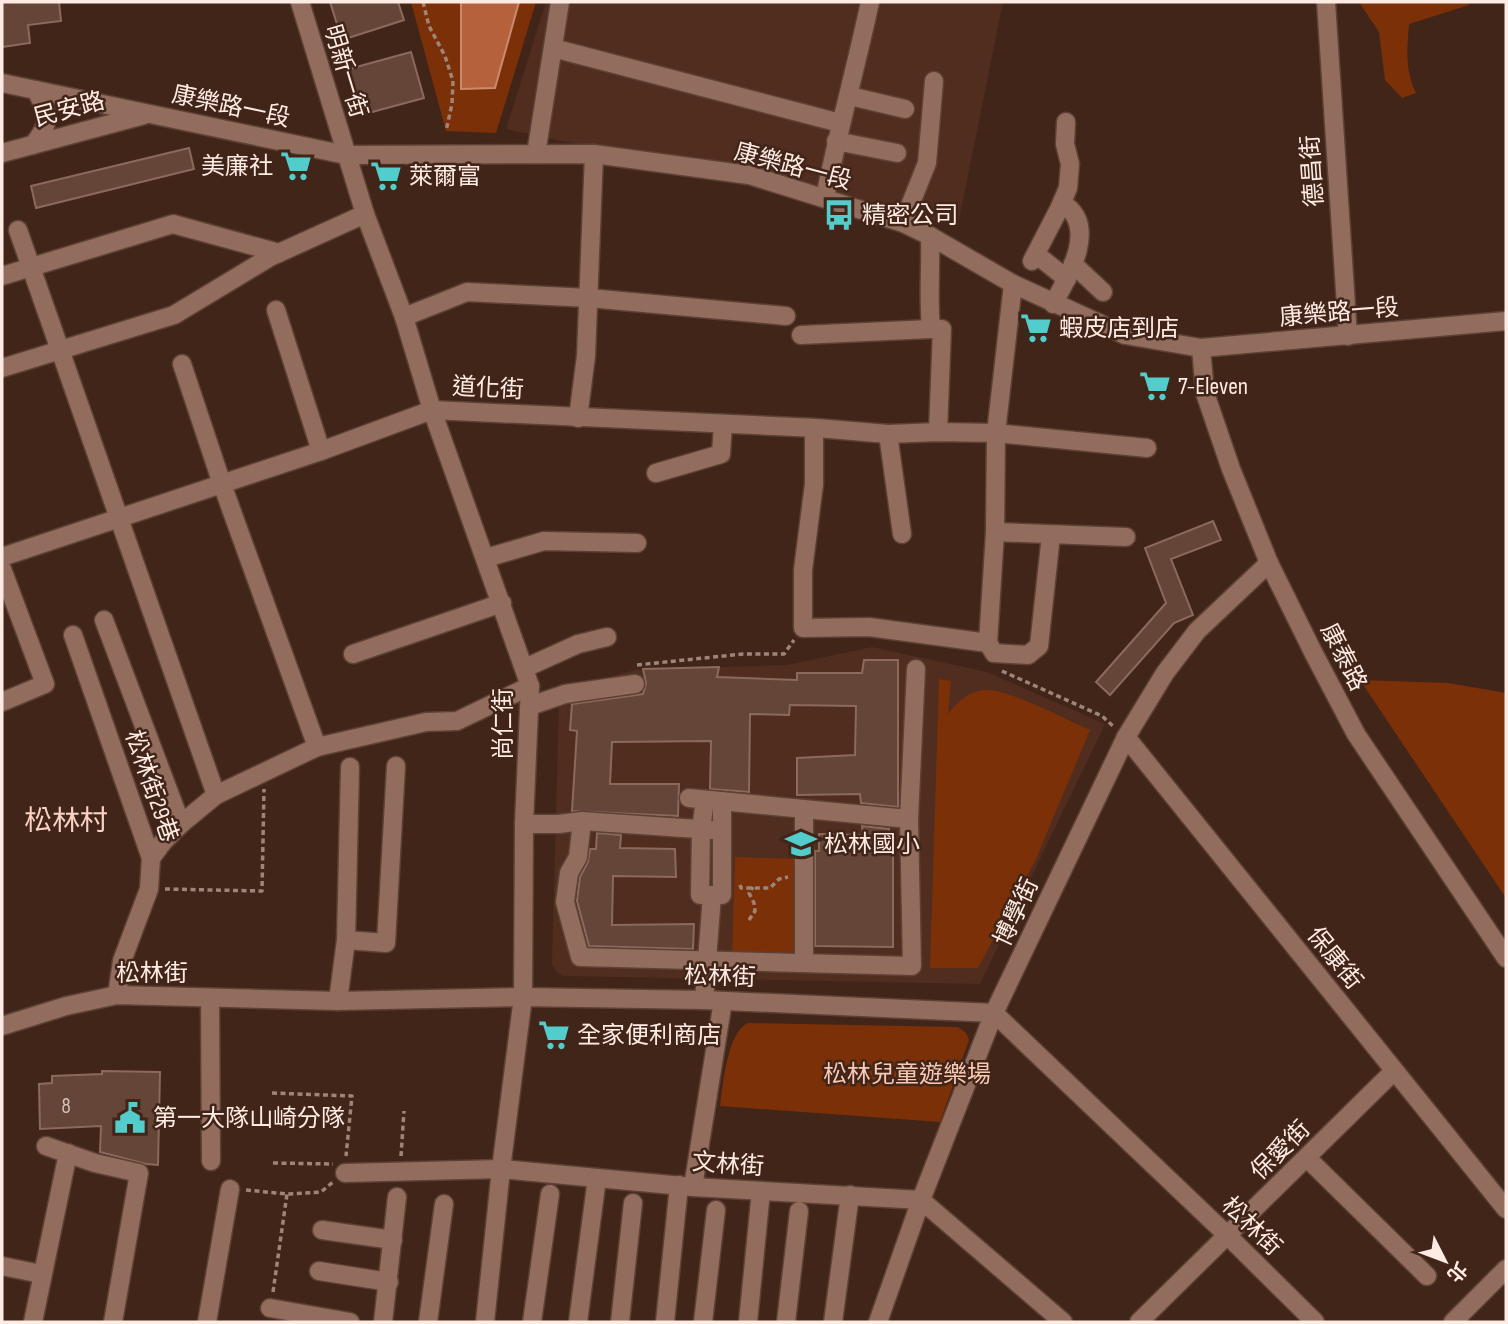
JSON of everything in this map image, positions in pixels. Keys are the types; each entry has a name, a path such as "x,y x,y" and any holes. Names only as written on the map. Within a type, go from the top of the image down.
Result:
{"street":[{"name":"明新一街","path":"300,2 346,155"},
{"path":"536,154 560,2"},
{"path":"825,197 870,2"},
{"name":"德昌街","path":"1326,2 1348,336"},
{"path":"552,48 838,132 897,153"},
{"path":"903,223 927,163 934,80"},
{"name":"康樂路一段","path":"2,83 346,155 594,154 749,175 903,223 1013,284 1125,335 1201,348 1506,321"},
{"path":"33,145 44,130 47,112 36,90"},
{"path":"850,96 905,109"},
{"name":"民安路","path":"2,153 149,113"},
{"path":"1066,122 1065,144 1070,164 1068,188 1034,258 1070,272 1103,292"},
{"path":"578,418 586,356 594,154"},
{"name":"尚仁街","path":"346,155 404,317 432,410 530,686 524,824 523,996 485,1322"},
{"path":"1053,303 1070,272 1078,240 1078,218 1062,203"},
{"path":"2,368 174,315 279,253 365,214"},
{"path":"2,276 173,224 279,253"},
{"path":"18,230 216,795"},
{"path":"930,236 928,300 931,329"},
{"path":"1013,284 996,433 995,533 988,643 994,653 1028,655 1038,646 1051,535"},
{"path":"404,317 467,292 589,298 786,316"},
{"path":"276,310 321,451"},
{"path":"801,335 942,329 938,432"},
{"name":"康泰路","path":"1201,348 1205,393 1231,469 1269,563 1356,734 1506,958"},
{"path":"182,364 222,484 317,747"},
{"name":"道化街","path":"3,557 321,451 432,410 888,434 996,433 1147,449"},
{"path":"656,473 721,454 723,425"},
{"path":"814,429 814,484 803,570 803,628 869,627 988,643"},
{"path":"888,434 902,534"},
{"path":"995,533 1126,537"},
{"path":"486,558 544,541 638,543"},
{"path":"2,702 45,684 3,557"},
{"name":"博學街","path":"878,1322 920,1200 994,1013 1126,737 1165,673 1197,631 1269,563"},
{"path":"354,654 502,603"},
{"path":"104,620 181,824"},
{"name":"松林街29巷","path":"73,635 151,858 149,889 122,961 117,995"},
{"path":"525,668 578,643 607,637"},
{"path":"582,821 578,857 569,873 565,890 566,910 580,957 912,966 909,819 916,669"},
{"path":"530,706 634,675"},
{"path":"151,858 181,824 216,795 317,747 426,722 457,720 530,686"},
{"name":"保康街","path":"1126,737 1506,1209"},
{"path":"346,940 386,943 396,766"},
{"path":"338,1001 346,940 350,767"},
{"path":"705,800 909,819"},
{"path":"705,800 722,830 722,895 700,895 701,829 705,800"},
{"path":"803,963 804,809"},
{"path":"524,824 582,821 722,830"},
{"path":"704,1000 712,895"},
{"name":"松林街","path":"2,1026 66,1006 117,995 338,1001 523,996 704,1000 994,1013 1315,1322"},
{"path":"210,998 211,1161"},
{"path":"665,1322 686,1186 723,1001"},
{"name":"保愛街","path":"1139,1322 1394,1071"},
{"path":"46,1146 94,1163 139,1173 113,1322"},
{"path":"33,1322 68,1153"},
{"path":"1307,1158 1427,1276"},
{"name":"文林街","path":"345,1168 400,1172 501,1168 686,1186 920,1200"},
{"path":"578,1322 597,1178"},
{"path":"208,1322 230,1189"},
{"path":"748,1322 761,1191"},
{"path":"532,1322 550,1194"},
{"path":"834,1322 850,1195"},
{"path":"383,1322 397,1197"},
{"path":"920,1200 1063,1322"},
{"path":"620,1322 633,1203"},
{"path":"428,1322 444,1204"},
{"path":"703,1322 716,1210"},
{"path":"786,1322 799,1211"},
{"path":"322,1230 393,1240"},
{"path":"2,1266 41,1274"},
{"path":"1453,1322 1506,1269"},
{"path":"319,1271 389,1282"},
{"path":"270,1308 350,1322"}],"path":[{"path":"423,2 429,26 446,56 453,81 452,104 446,131"},
{"path":"634,675 743,654 784,654 803,628"},
{"path":"1001,671 1102,716 1126,737"},
{"path":"149,889 262,891 264,773"},
{"path":"722,878 736,881 741,888 770,888 779,879 804,874"},
{"path":"749,920 755,911 749,893 753,887"},
{"path":"230,1189 287,1194 321,1192 345,1168 352,1096 272,1093"},
{"path":"400,1172 404,1111"},
{"path":"273,1163 345,1168"},
{"path":"270,1308 287,1194"}],"shaded area":[{"path":"461,2 519,2 495,88 461,89"},
{"path":"546,2 1003,2 958,225 506,129"},
{"name":"松林國小","path":"872,647 987,672 1105,724 980,984 563,976 557,972 552,965 559,701 570,688 635,670 787,665"}],"green space":[{"path":"411,2 536,2 496,133 446,131"},
{"path":"1359,2 1468,2 1469,5 1409,24 1408,68 1416,93 1402,98 1385,80 1379,32"},
{"path":"939,679 951,681 948,714 972,693 993,690 1052,712 1090,730 1036,859 978,968 930,968"},
{"path":"1360,680 1448,683 1506,693 1506,898"},
{"path":"735,857 798,859 795,958 732,956"},
{"name":"松林兒童遊樂場","path":"748,1023 958,1027 966,1033 969,1040 940,1122 720,1106 731,1048 735,1037"}],"building":[{"path":"2,2 59,2 61,21 28,25 30,43 2,47"},
{"path":"330,2 398,2 404,20 342,40"},
{"path":"411,52 424,98 361,115 349,69"},
{"path":"189,148 194,169 36,208 31,186"},
{"path":"1213,521 1221,540 1171,559 1193,615 1174,623 1110,695 1096,682 1166,603 1145,548"},
{"path":"864,660 898,660 898,807 861,803 860,794 797,795 797,758 855,755 856,706 790,705 789,715 750,714 749,792 710,789 711,741 612,742 610,784 679,784 678,816 572,811 577,731 570,730 572,704 643,694 646,683 643,669 719,667 717,677 797,680 797,673 862,673"},
{"path":"862,826 889,829 889,852 893,852 893,947 815,946 815,851 819,851 819,834 863,835"},
{"path":"597,833 621,835 620,848 675,849 676,877 613,876 612,925 694,924 693,949 589,946 577,901 580,877 588,862 590,849 596,849"},
{"name":"第一大隊山崎分隊","path":"102,1071 160,1072 158,1165 100,1152 101,1126 40,1129 39,1084 52,1083 52,1076 102,1074"}],"place":[{"name":"美廉社","path":"296,166"},
{"name":"萊爾富","path":"386,176"},
{"name":"精密公司","path":"839,215"},
{"name":"蝦皮店到店","path":"1036,328"},
{"name":"7-Eleven","path":"1155,386"},
{"name":"松林國小","path":"801,844"},
{"name":"全家便利商店","path":"554,1035"},
{"name":"第一大隊山崎分隊","path":"130,1118"}],"district":[{"name":"松林村","path":"66,820"}]}
